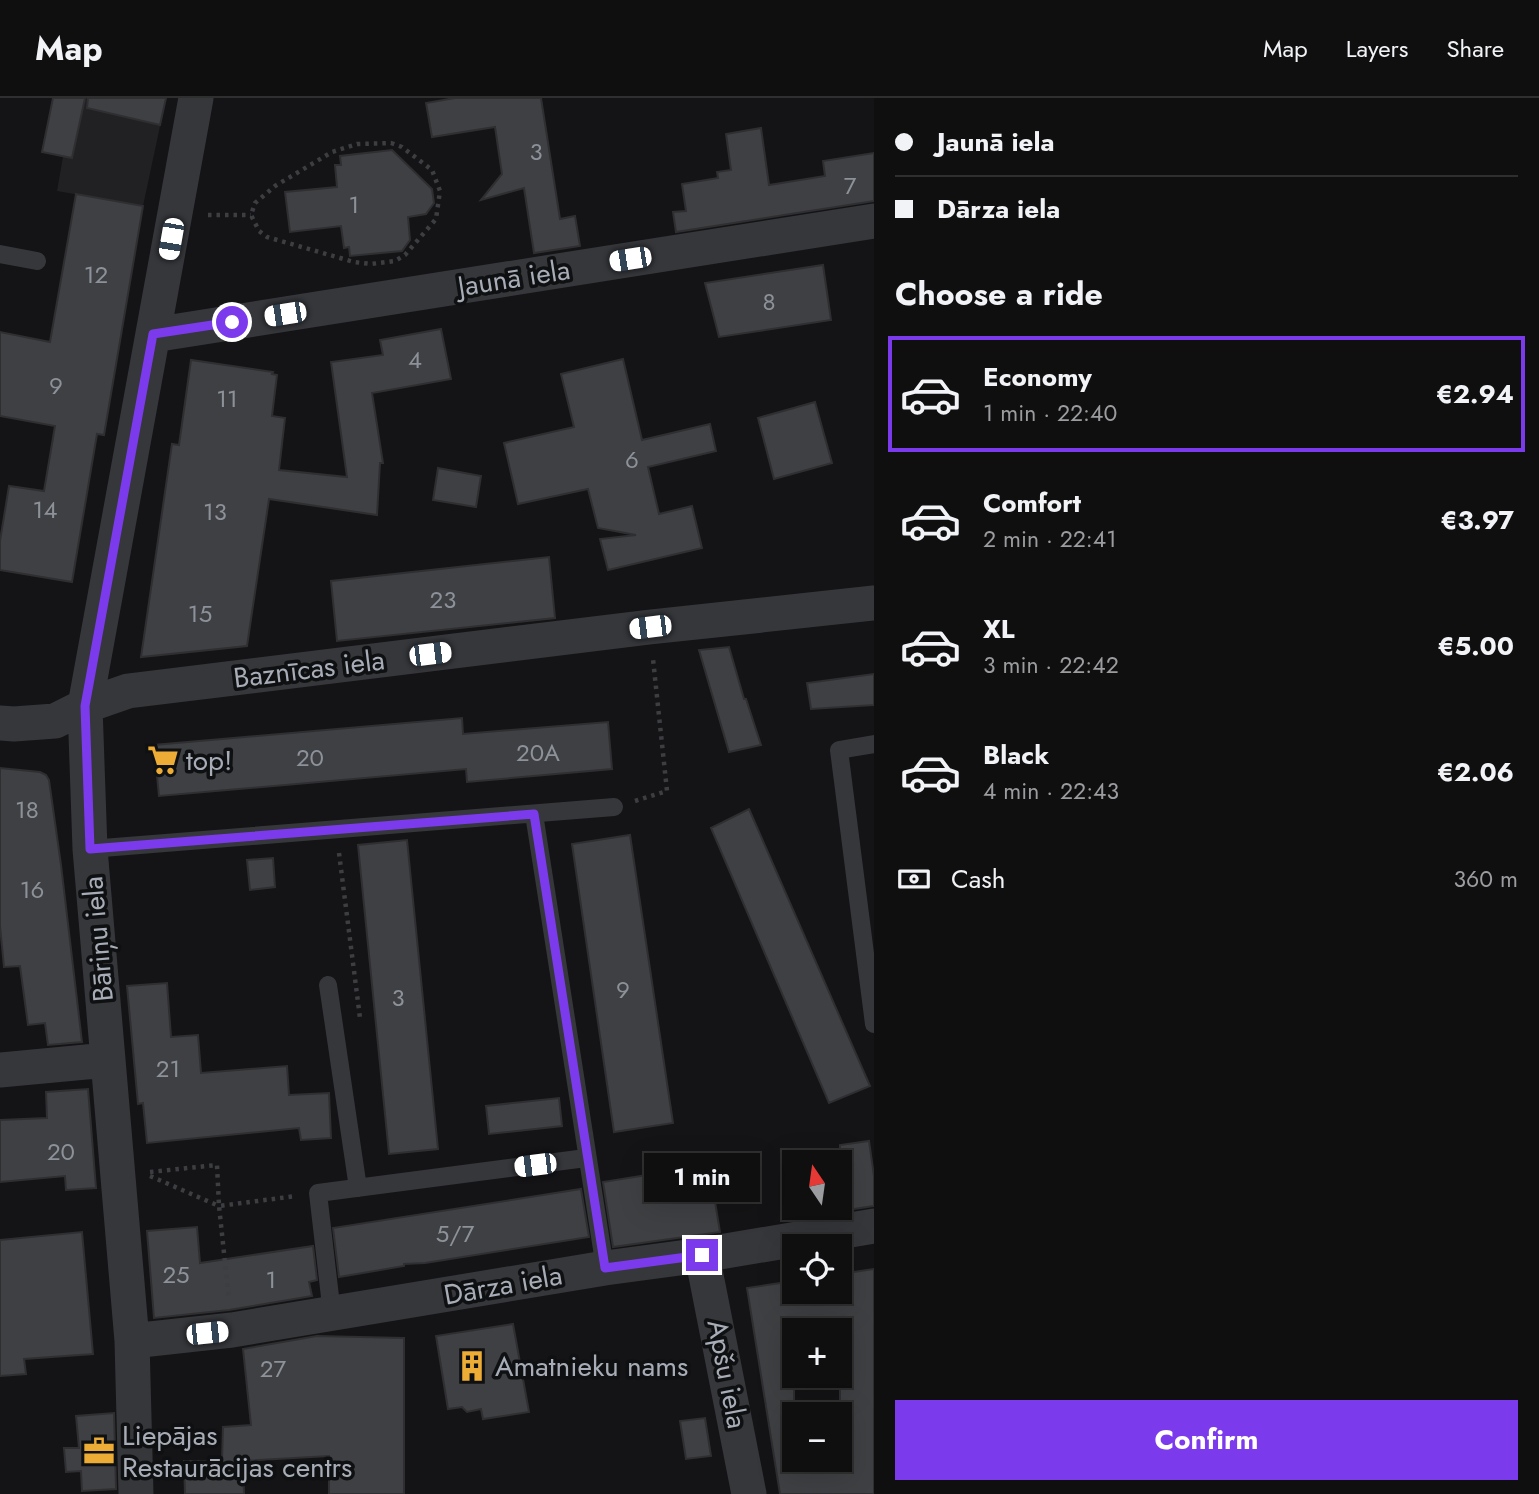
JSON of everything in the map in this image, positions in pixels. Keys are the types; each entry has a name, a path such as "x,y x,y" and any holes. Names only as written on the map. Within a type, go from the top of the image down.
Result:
{"street":[{"name":"Bāriņu iela","path":"136,1494 132,1341 90,849 85,706 196,98"},
{"name":"Jaunā iela","path":"153,334 874,221"},
{"name":"Baznīcas iela","path":"0,723 55,721 85,706 128,691 650,627 874,603"},
{"path":"0,1070 107,1060"},
{"name":"Dārza iela","path":"132,1341 232,1330 874,1226"},
{"name":"Apšu iela","path":"702,1255 749,1494"}],"lane":[{"path":"0,254 37,261"},
{"path":"874,744 839,750 874,1024"},
{"path":"90,849 614,807"},
{"path":"534,814 605,1268"},
{"path":"328,985 358,1188"},
{"path":"332,1314 318,1193 586,1158"}],"path":[{"path":"391,143 402,147 432,170 440,191 436,219 405,255 395,261 354,262 267,237 259,231 251,215 254,203 275,186 332,152 357,144 391,143"},
{"path":"175,215 251,215"},
{"path":"614,807 667,791 650,627"},
{"path":"336,828 360,1020"},
{"path":"232,1330 219,1206 217,1165 142,1173 219,1206 318,1193"}],"shaded area":[{"path":"53,98 166,98 143,206 57,191 63,157 42,152"}],"building":[{"path":"53,98 85,98 72,158 42,152"},
{"path":"88,98 166,98 160,125 87,108"},
{"path":"455,98 541,98 560,219 575,216 580,246 534,253 524,188 481,200 502,174 495,127 432,137 426,103"},
{"path":"761,128 769,185 825,176 823,161 874,153 874,201 676,232 673,212 686,211 682,184 718,178 717,172 731,170 726,134"},
{"path":"392,150 432,189 434,203 426,214 408,217 410,240 402,251 350,256 349,247 344,248 341,226 290,232 285,192 337,187 335,165 341,165 340,156"},
{"path":"76,194 143,206 104,435 97,434 72,582 0,570 0,541 9,486 44,491 55,426 0,416 0,332 50,342"},
{"path":"823,265 831,320 719,337 705,283"},
{"path":"441,329 451,379 372,393 383,463 380,463 377,515 269,499 247,646 141,657 172,444 179,445 191,360 273,372 272,374 277,375 272,416 285,418 279,470 347,477 331,362 383,355 380,340"},
{"path":"623,359 642,440 710,424 716,451 648,467 659,514 692,506 702,548 608,570 600,539 636,535 598,528 588,489 518,504 504,443 574,427 561,374"},
{"path":"815,402 832,463 774,479 758,418"},
{"path":"438,468 481,476 476,507 433,500"},
{"path":"549,557 555,618 337,641 331,581"},
{"path":"729,647 761,745 729,752 699,650"},
{"path":"874,674 874,705 811,709 807,683"},
{"path":"462,718 463,734 608,722 612,769 467,782 466,769 159,796 154,745"},
{"path":"0,768 40,772 49,780 82,1042 48,1045 45,1023 28,1025 20,966 4,967 0,926"},
{"path":"749,809 870,1086 829,1103 711,828"},
{"path":"630,835 673,1123 614,1132 572,844"},
{"path":"407,840 438,1149 389,1154 358,845"},
{"path":"273,858 275,887 250,890 247,860"},
{"path":"167,983 171,1037 198,1035 201,1073 287,1066 289,1095 329,1093 331,1138 301,1140 299,1128 147,1143 143,1103 138,1104 127,986"},
{"path":"88,1089 96,1188 66,1190 65,1176 0,1182 0,1120 47,1118 46,1092"},
{"path":"559,1098 562,1126 489,1134 486,1106"},
{"path":"869,1141 874,1176 874,1206 852,1209 852,1150 840,1150 840,1145"},
{"path":"709,1165 720,1232 613,1247 603,1182"},
{"path":"581,1189 589,1237 404,1264 339,1277 333,1228"},
{"path":"197,1227 200,1263 313,1246 317,1280 309,1282 312,1296 229,1310 154,1318 147,1231"},
{"path":"82,1232 93,1354 24,1359 26,1374 0,1376 0,1240"},
{"path":"874,1269 874,1494 780,1494 747,1288 782,1283 782,1304 852,1304 852,1272","holes":["782,1318 852,1318 852,1388 840,1388 840,1402 852,1402 852,1472 782,1472 782,1402 794,1402 794,1388 782,1388"]},
{"name":"Amatnieku nams","path":"513,1324 529,1412 483,1419 481,1409 467,1412 462,1407 448,1409 436,1336"},
{"path":"317,1336 404,1338 404,1494 329,1494 329,1456 243,1461 244,1494 185,1494 184,1461 222,1461 223,1427 251,1425 243,1349"},
{"path":"114,1413 116,1489 82,1491 81,1471 66,1472 64,1448 79,1448 76,1416"},
{"path":"705,1418 711,1456 686,1459 680,1421"}],"place":[{"name":"top!","path":"163,760"},
{"name":"Amatnieku nams","path":"472,1366"},
{"name":"Liepājas Restaurācijas centrs","path":"99,1451"}],"route":[{"path":"232,322 153,334 85,706 90,849 534,814 605,1268 702,1255"}]}
